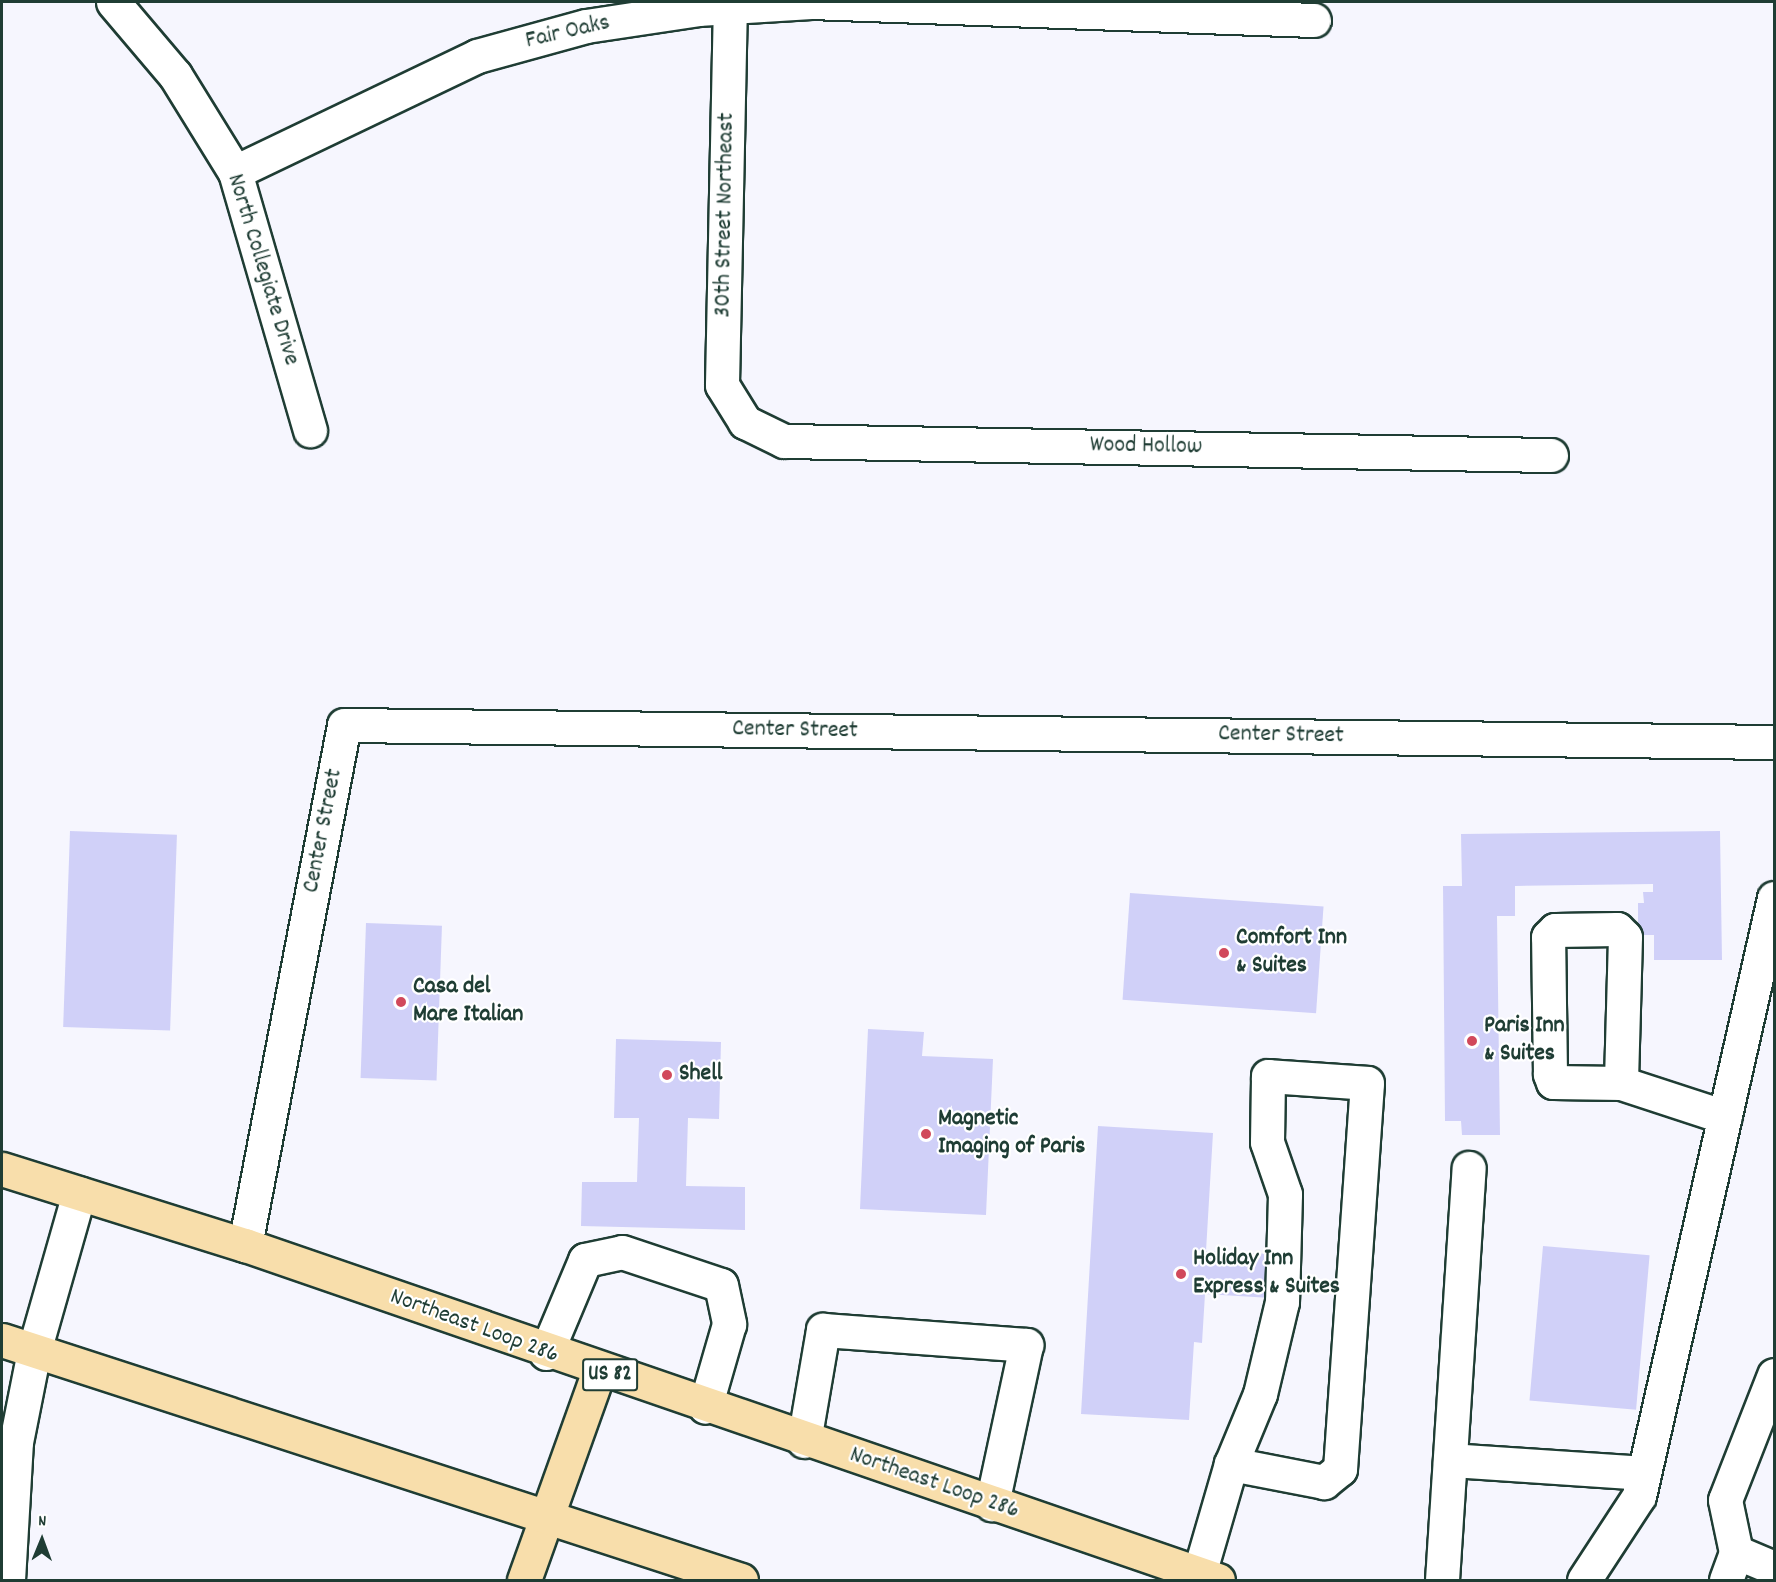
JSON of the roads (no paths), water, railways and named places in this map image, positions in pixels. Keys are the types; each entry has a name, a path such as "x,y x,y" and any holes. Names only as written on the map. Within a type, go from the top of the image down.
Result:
{"main road":[{"name":"Northeast Loop 286","path":"2,1169 245,1245 598,1371 1209,1577"},
{"path":"2,1340 545,1515 741,1581"},
{"path":"524,1581 545,1515 598,1371"}],"street":[{"name":"North Collegiate Drive","path":"112,2 175,75 235,172 310,430"},
{"name":"Fair Oaks","path":"235,172 477,56 586,26 730,4 811,2 1143,8 1314,20"},
{"name":"30th Street Northeast","path":"730,4 722,386 745,422"},
{"name":"Wood Hollow","path":"745,422 784,441 1551,455"},
{"name":"Center Street","path":"245,1245 344,725 1774,742"},
{"path":"1584,1581 1639,1496 1774,898"},
{"path":"1622,1083 1625,937 1617,929 1555,930 1548,937 1550,1074 1553,1082 1622,1083 1725,1117"},
{"path":"1209,1577 1231,1464 1260,1394 1282,1302 1285,1194 1267,1142 1268,1076 1367,1083 1340,1469 1324,1482 1231,1464"},
{"path":"1442,1581 1469,1168"},
{"path":"8,1581 16,1442 34,1351 80,1193"},
{"path":"546,1353 585,1260 622,1252 721,1285 729,1324 705,1407"},
{"path":"804,1441 823,1330 1026,1345 992,1504"},
{"path":"1774,1375 1725,1500 1731,1566 1774,1568"},
{"path":"1450,1460 1644,1473"}],"place":[{"name":"Comfort Inn & Suites","path":"1224,953"},
{"name":"Casa del Mare Italian","path":"401,1002"},
{"name":"Paris Inn & Suites","path":"1472,1041"},
{"name":"Shell","path":"667,1075"},
{"name":"Magnetic Imaging of Paris","path":"926,1134"},
{"name":"Holiday Inn Express & Suites","path":"1181,1274"}]}
